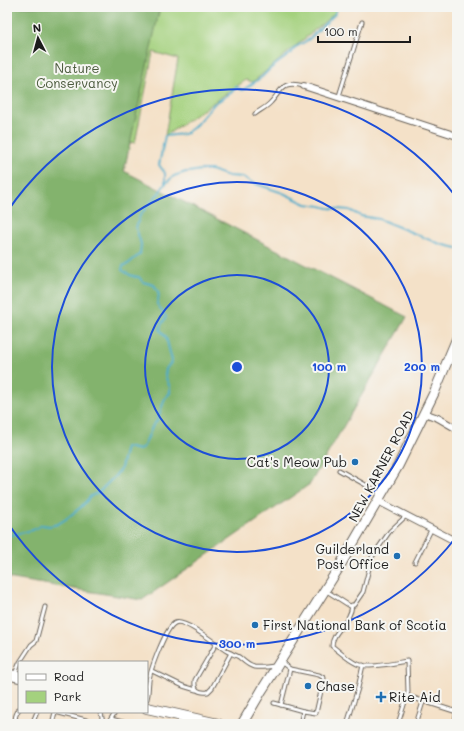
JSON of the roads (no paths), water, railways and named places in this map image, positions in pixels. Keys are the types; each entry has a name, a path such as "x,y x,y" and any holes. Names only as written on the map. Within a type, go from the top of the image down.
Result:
{"main road":[{"name":"NEW KARNER ROAD","path":"242,724 398,466 424,413 457,338"},
{"path":"148,708 218,724"}],"street":[{"path":"304,86 457,136"},
{"path":"424,413 438,418 457,429"},
{"path":"380,497 406,516 457,542"}],"lane":[{"path":"338,97 362,22"},
{"path":"255,114 270,103 281,89 292,84 304,86"},
{"path":"339,470 380,497"},
{"path":"398,724 408,686 407,661 380,665 362,665 355,663 332,646 332,640 351,614 352,605 354,605 362,592 372,557 390,531 406,516"},
{"path":"415,562 431,530"},
{"path":"325,589 350,606 352,605"},
{"path":"20,661 31,645 36,641 45,607"},
{"path":"148,694 148,681 160,646 171,626 180,622 238,657 245,663 254,667 279,664 290,670 320,675 324,678 316,713 274,703"},
{"path":"197,690 194,686 195,680 216,644"},
{"path":"152,671 183,686 203,693 208,692 212,688 231,653"},
{"path":"14,675 18,665"},
{"path":"358,724 348,721 358,688 362,665"},
{"path":"281,705 290,670"},
{"path":"406,696 457,712 454,724"},
{"path":"416,724 423,702"},
{"path":"18,711 15,717 18,724"},
{"path":"300,724 303,711"},
{"path":"32,724 38,713"},
{"path":"52,724 55,713"},
{"path":"59,713 86,720 85,724"},
{"path":"101,713 103,724"},
{"path":"108,724 114,713"},
{"path":"111,719 130,724"}],"waterway":[{"path":"7,536 33,530 42,525 50,526 58,524 81,507 91,496 99,492 121,468 126,447 139,450 144,446 153,425 157,421 165,398 170,393 170,387 165,376 166,369 172,361 166,337 160,330 166,317 157,304 159,296 157,289 154,285 143,282 139,277 132,276 122,270 123,266 128,264 140,254 141,244 136,228 140,215 165,184 165,173 159,165 165,136 184,134 193,128 214,104 231,93 236,87 243,90 262,77 290,54 296,47 308,40 334,15 338,7"},
{"path":"165,184 174,176 186,172 201,170 211,170 228,176 243,177 253,183 283,193 306,204 349,210 361,216 379,219 440,244 457,248"}],"place":[{"name":"Cat's Meow Pub","path":"355,462"},
{"name":"Guilderland Post Office","path":"397,556"},
{"name":"First National Bank of Scotia","path":"255,625"},
{"name":"Chase","path":"308,686"},
{"name":"Rite Aid","path":"381,697"}],"park label":[{"name":"Nature Conservancy","path":"77,76"}]}
